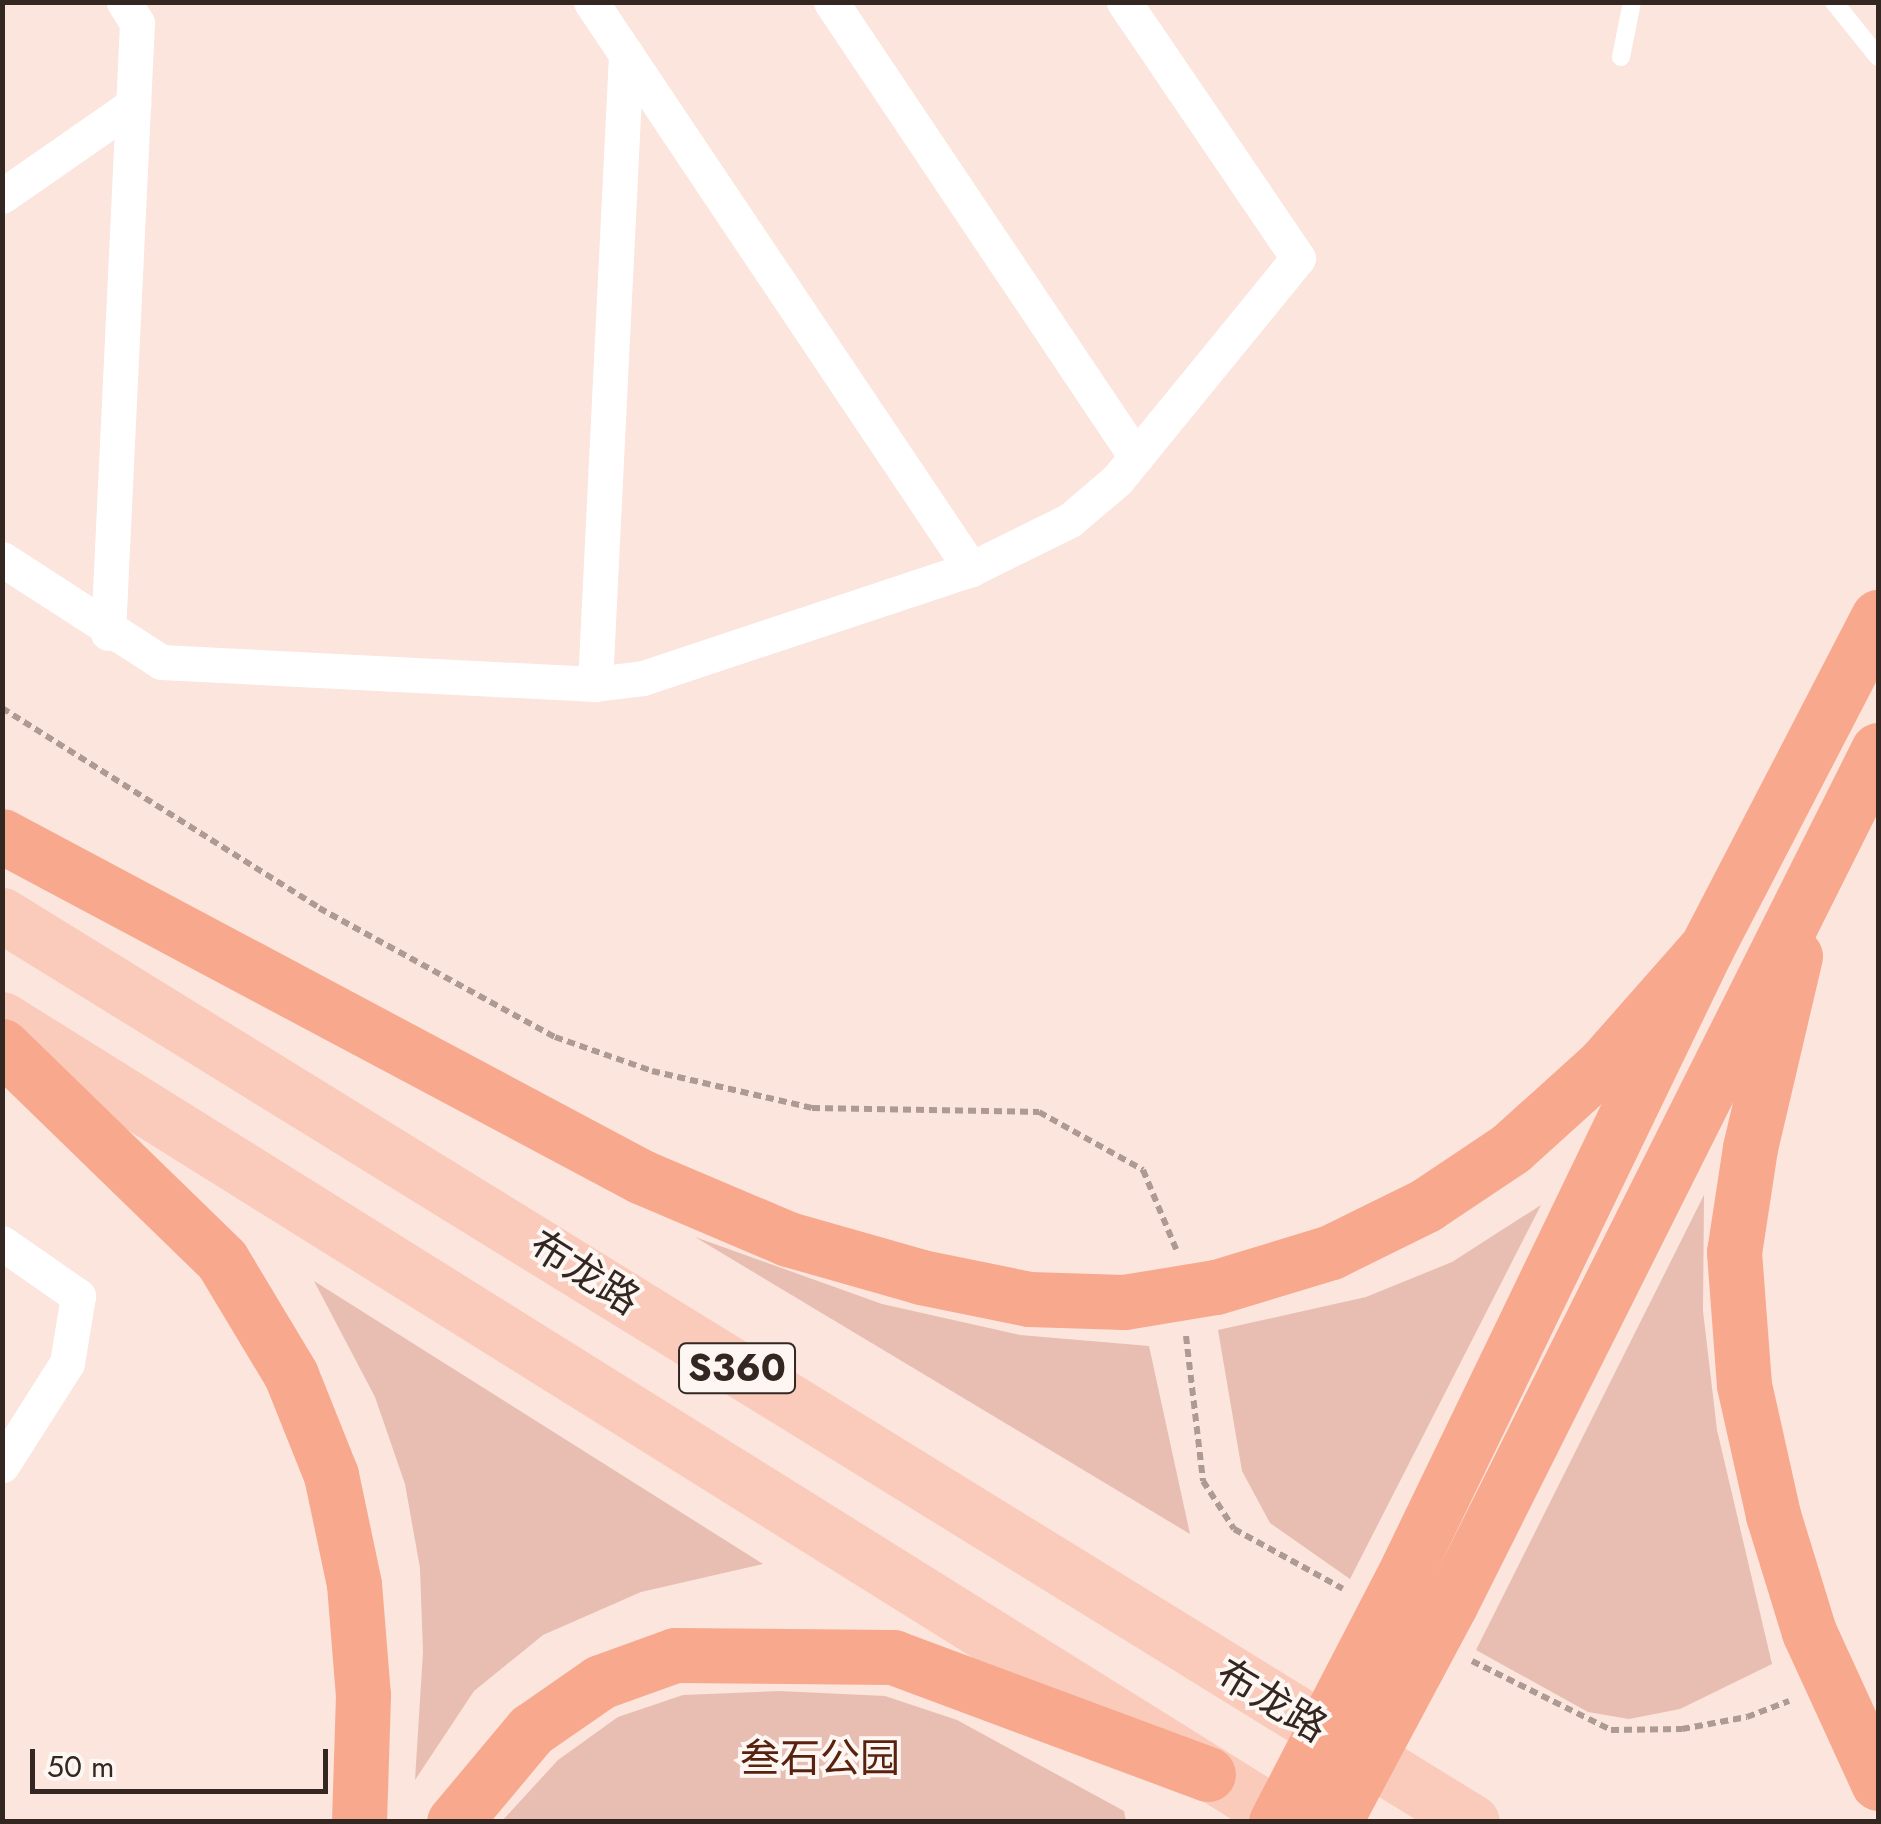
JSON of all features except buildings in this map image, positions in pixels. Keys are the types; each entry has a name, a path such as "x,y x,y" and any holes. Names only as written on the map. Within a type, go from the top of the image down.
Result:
{"highway":[{"path":"1276,1822 1408,1567 1706,947 1878,617"},
{"path":"1334,1822 1450,1605 1878,750"},
{"path":"2,836 642,1177 788,1239 921,1278 1028,1299 1124,1302 1216,1287 1331,1252 1426,1205 1512,1148 1603,1066 1706,947"},
{"path":"1816,869 1750,1148 1734,1252 1744,1384 1773,1515 1810,1632 1868,1764"},
{"path":"2,1046 222,1260 290,1375 331,1476 354,1584 363,1695 359,1822"},
{"path":"454,1822 531,1730 600,1682 675,1655 894,1657 1208,1774"}],"main road":[{"name":"布龙路","path":"2,915 1472,1822"},
{"name":"S360","path":"2,1019 486,1315 1288,1822"}],"street":[{"path":"108,634 137,23 124,2"},
{"path":"591,2 972,569"},
{"path":"831,2 1136,456"},
{"path":"2,559 108,634 161,662 595,684 643,678 972,569 1070,520 1136,456 1298,258 1124,2"},
{"path":"595,684 626,54"},
{"path":"2,196 133,105"},
{"path":"2,1244 78,1296 68,1363 2,1465"}],"lane":[{"path":"1621,57 1632,2"},
{"path":"1834,2 1878,57"}],"green space":[{"path":"1704,1195 1703,1311 1717,1430 1772,1664 1680,1709 1629,1719 1588,1712 1476,1650"},
{"path":"1541,1205 1350,1579 1270,1523 1242,1471 1218,1330 1366,1297 1452,1262"},
{"path":"695,1237 882,1304 1020,1335 1149,1346 1190,1534"},
{"path":"314,1281 763,1564 641,1592 543,1635 474,1691 415,1780 423,1652 420,1568 405,1484 375,1397"},
{"name":"叁石公园","path":"779,1691 885,1696 957,1720 1124,1811 1126,1821 502,1821 558,1760 618,1717 683,1695"}]}
